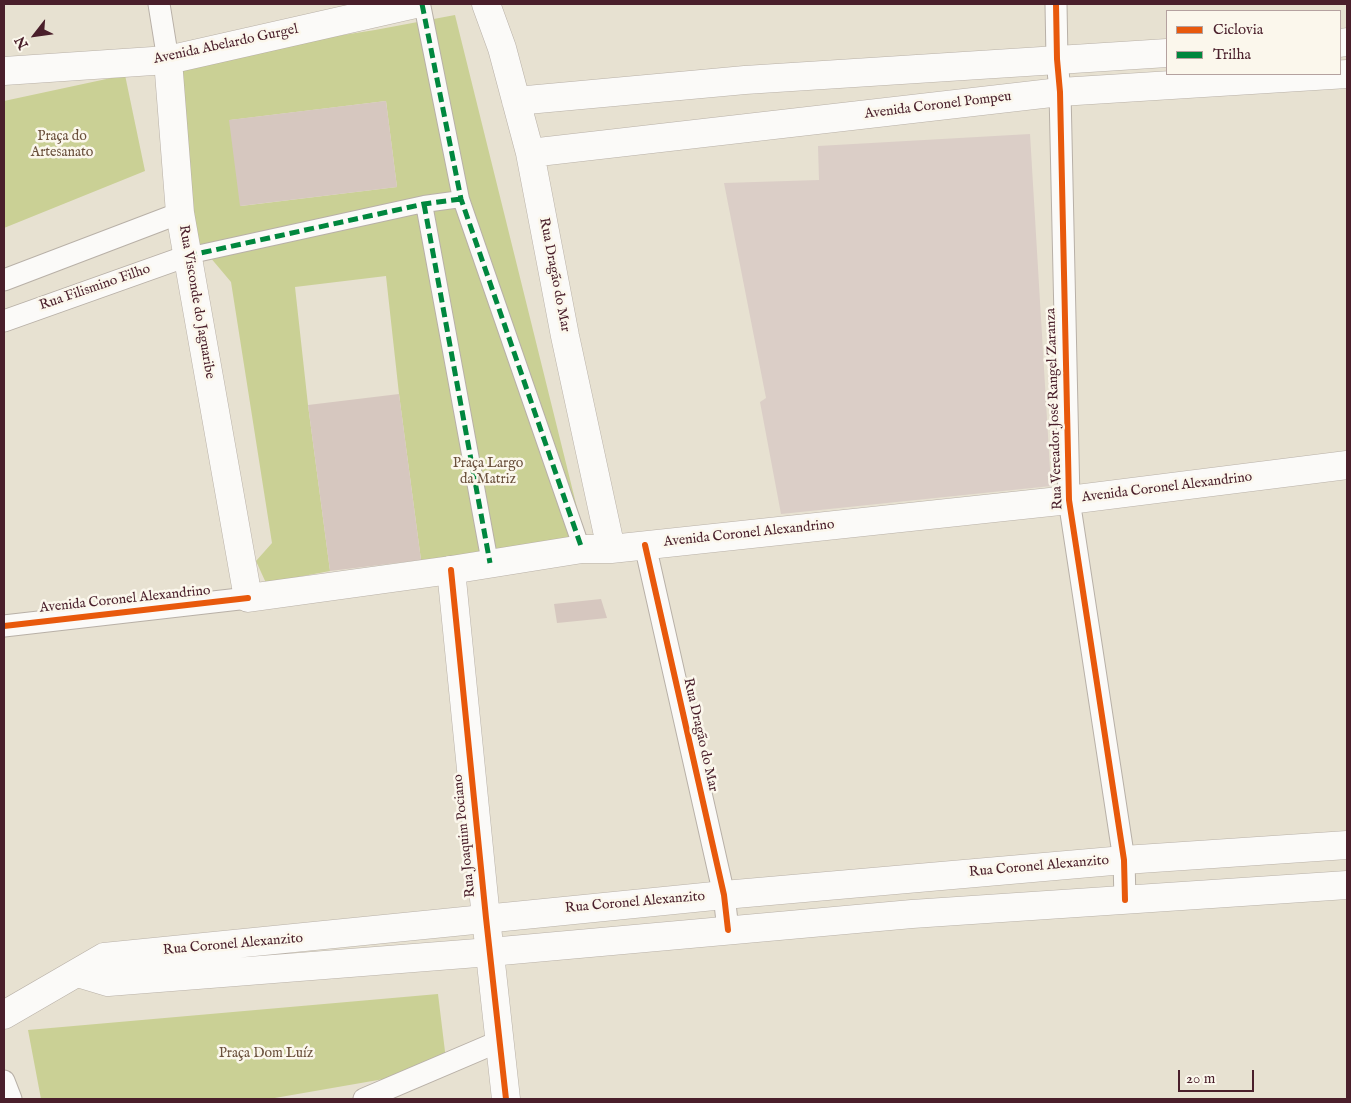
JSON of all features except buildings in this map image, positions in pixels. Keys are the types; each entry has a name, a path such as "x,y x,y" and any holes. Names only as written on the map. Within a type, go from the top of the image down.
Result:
{"main road":[{"name":"Avenida Abelardo Gurgel","path":"4,71 168,60 415,4"},
{"name":"Rua Dragão do Mar","path":"486,4 502,48 530,153 565,336 610,549"},
{"path":"516,101 745,80 1166,53"},
{"name":"Rua Visconde do Jaguaribe","path":"168,60 180,213 248,598"},
{"name":"Avenida Coronel Pompeu","path":"530,153 1060,92 1331,75"},
{"name":"Avenida Coronel Alexandrino","path":"248,598 450,570 582,549 610,549 1068,500 1347,465"},
{"name":"Rua Joaquim Pociano","path":"450,570 506,1099"},
{"name":"Rua Coronel Alexanzito","path":"4,1016 104,957 724,895 1124,860 1347,845"},
{"path":"1260,851 1260,891"},
{"name":"Rua Coronel Alexanzito","path":"78,973 108,982 490,952 912,914 1347,885"}],"street":[{"name":"Rua Visconde do Jaguaribe","path":"159,4 168,60"},
{"path":"422,4 461,199 582,549"},
{"name":"Rua Vereador José Rangel Zaranza","path":"1056,4 1060,92 1068,500 1124,860 1125,900"},
{"path":"187,256 424,204 461,199"},
{"path":"424,204 490,563"},
{"path":"4,280 180,213"},
{"name":"Rua Filismino Filho","path":"4,320 187,256"},
{"name":"Rua Dragão do Mar","path":"645,545 724,895 728,930"},
{"name":"Avenida Coronel Alexandrino","path":"4,626 248,598"},
{"path":"364,1099 500,1041"},
{"path":"4,1081 11,1099"}],"shaded area":[{"path":"1030,134 1051,486 781,514 760,402 766,398 724,183 819,180 818,146"}],"green space":[{"name":"Praça Largo da Matriz","path":"455,15 585,540 421,560 399,394 386,276 295,287 308,405 330,571 266,583 256,561 272,543 231,282 199,244 174,86 190,59 375,30","holes":["386,101 397,187 241,206 230,120"]},
{"name":"Praça do Artesanato","path":"125,75 145,171 4,228 4,101"},
{"name":"Praça Dom Luíz","path":"438,994 447,1068 269,1099 41,1099 28,1030"}],"marked path":[{"path":"422,4 461,199 582,549"},
{"path":"187,256 424,204 461,199"},
{"path":"424,204 490,563"}],"cycle path":[{"path":"1056,4 1060,92 1069,500 1124,860 1125,900"},
{"path":"645,545 724,895 728,930"},
{"path":"451,570 506,1099"},
{"path":"4,626 248,598"}]}
